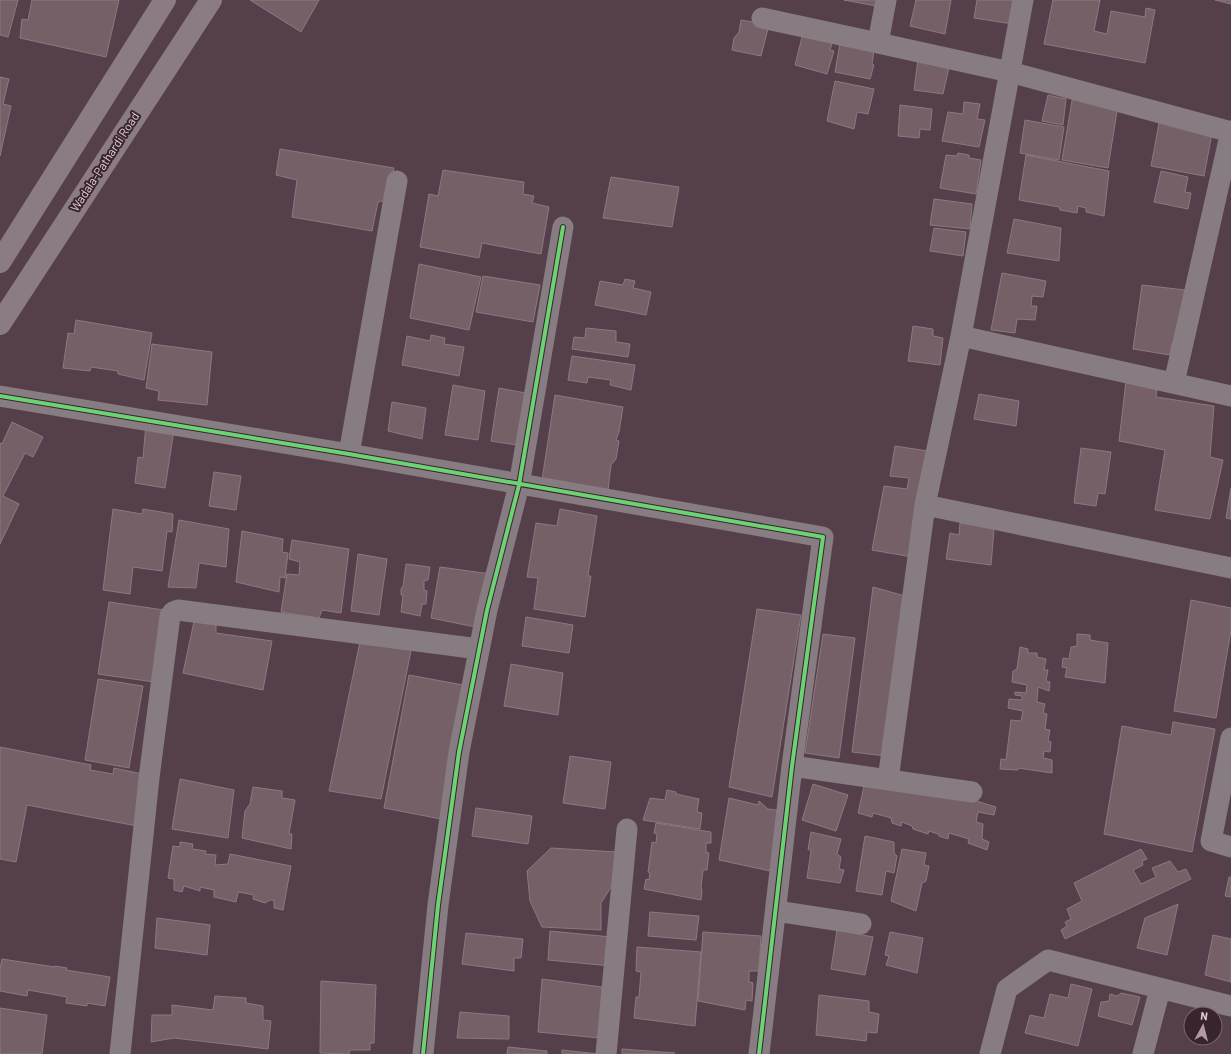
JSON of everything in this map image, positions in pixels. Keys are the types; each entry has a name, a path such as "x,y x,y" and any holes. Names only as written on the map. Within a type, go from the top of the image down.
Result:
{"main road":[{"path":"0,262 165,0"},
{"name":"Wadala-Pathardi Road","path":"0,324 211,0"}],"street":[{"path":"878,43 886,0"},
{"path":"888,780 925,505 961,336 1023,0"},
{"path":"762,18 1010,72 1231,132 1174,383"},
{"path":"348,454 397,182"},
{"path":"423,1054 438,905 458,760 487,610 519,485 563,227"},
{"path":"961,336 1231,396"},
{"path":"0,396 348,454 823,537 792,766 759,1054"},
{"path":"925,505 1231,568"},
{"path":"120,1054 149,778 170,616 173,612 178,610 479,649"},
{"path":"1231,738 1211,841 1231,847"},
{"path":"792,766 972,792"},
{"path":"606,1054 627,829"},
{"path":"776,911 861,924"},
{"path":"990,1054 1007,989 1048,960 1231,1006"},
{"path":"1143,1054 1160,989"}],"building":[{"path":"0,0 18,0 8,37 0,35"},
{"path":"32,0 119,0 106,57 20,38 22,19 28,20"},
{"path":"250,0 319,0 301,32"},
{"path":"844,0 882,0 881,7"},
{"path":"916,0 951,0 945,34 910,26"},
{"path":"977,0 1019,0 1013,24 974,18"},
{"path":"1053,0 1100,0 1094,31 1107,34 1111,11 1145,17 1146,8 1155,10 1145,63 1044,44"},
{"path":"1215,0 1231,0 1231,4"},
{"path":"741,20 769,25 761,56 732,50 734,38 739,32"},
{"path":"803,33 833,40 830,50 834,51 827,74 795,65"},
{"path":"840,43 875,45 872,64 874,65 870,79 835,72"},
{"path":"918,59 950,63 943,94 914,90"},
{"path":"0,77 9,79 3,104 11,106 0,156"},
{"path":"835,81 874,89 868,114 857,112 854,129 827,121"},
{"path":"1048,95 1066,99 1063,125 1042,121"},
{"path":"1073,95 1118,105 1108,168 1062,160"},
{"path":"964,102 980,104 977,119 985,120 979,147 942,141 948,112 963,114"},
{"path":"900,105 932,109 930,130 920,129 919,138 898,136"},
{"path":"1160,118 1213,128 1204,176 1151,166"},
{"path":"1025,120 1064,127 1059,160 1020,153"},
{"path":"280,149 394,168 386,200 378,202 372,231 292,217 297,180 276,175"},
{"path":"958,153 969,155 969,158 981,160 976,194 940,188 946,155 957,156"},
{"path":"1026,155 1109,171 1104,216 1086,212 1086,208 1078,206 1077,213 1060,210 1059,207 1019,200"},
{"path":"443,170 524,182 523,194 534,196 532,203 549,207 541,254 482,243 479,258 420,247 429,194 438,196"},
{"path":"1161,171 1188,177 1185,192 1191,193 1188,209 1154,202"},
{"path":"611,177 679,187 672,227 603,218"},
{"path":"934,199 972,204 970,229 930,225"},
{"path":"1014,219 1061,228 1059,261 1007,253"},
{"path":"934,228 966,232 963,256 930,251"},
{"path":"419,264 481,277 469,330 410,318"},
{"path":"1002,273 1046,281 1043,297 1032,296 1031,306 1037,306 1035,320 1017,319 1015,333 991,330"},
{"path":"483,276 540,285 533,322 476,312"},
{"path":"625,279 635,281 633,288 651,292 646,315 595,305 600,281 623,285"},
{"path":"1142,285 1185,290 1177,343 1172,343 1170,355 1133,349"},
{"path":"76,320 152,333 144,380 118,374 118,371 91,367 90,371 63,368 68,333 74,334"},
{"path":"913,326 933,329 933,336 943,338 940,365 908,361"},
{"path":"586,328 616,331 616,342 630,344 628,357 572,349 574,337 585,338"},
{"path":"431,335 445,338 444,344 464,347 459,376 402,365 407,336 430,341"},
{"path":"152,344 212,352 207,405 158,400 159,391 146,388"},
{"path":"572,356 635,365 631,390 610,385 611,380 588,377 587,383 568,380"},
{"path":"1126,381 1157,386 1156,397 1214,406 1210,457 1223,460 1210,519 1155,510 1165,450 1119,441"},
{"path":"453,385 485,391 478,440 445,435"},
{"path":"499,388 531,394 523,446 491,441"},
{"path":"979,394 1019,401 1016,426 974,419"},
{"path":"555,395 623,407 619,432 616,440 619,441 616,459 611,465 608,490 542,480"},
{"path":"392,402 426,408 422,439 388,431"},
{"path":"12,422 43,437 33,457 25,453 3,496 19,504 0,544 0,443 2,444"},
{"path":"146,424 174,430 165,488 135,483 138,457 143,458"},
{"path":"895,446 928,451 912,557 872,550 884,486 907,489 909,478 890,476"},
{"path":"1081,448 1111,452 1105,494 1098,493 1096,506 1074,503"},
{"path":"214,472 241,476 236,510 209,506"},
{"path":"1231,488 1231,519 1226,518"},
{"path":"113,509 142,514 143,509 173,514 172,532 167,531 162,571 133,567 130,594 103,590"},
{"path":"560,509 597,516 588,576 591,576 585,617 534,609 538,578 527,577 536,523 557,526"},
{"path":"179,520 229,529 226,567 199,563 196,588 168,587"},
{"path":"960,523 994,529 991,565 946,559 950,533 959,535"},
{"path":"242,531 283,539 282,552 288,553 285,578 280,577 279,592 236,582"},
{"path":"292,540 349,549 341,613 322,610 319,618 281,612 287,574 299,575 300,562 289,559"},
{"path":"358,554 387,559 379,615 351,611"},
{"path":"406,564 430,567 428,580 424,581 424,590 427,591 426,604 422,604 420,616 401,612 403,595 401,595 401,589 403,586"},
{"path":"440,567 491,574 480,628 431,618"},
{"path":"873,587 905,596 886,756 852,752"},
{"path":"1191,600 1231,608 1231,630 1216,718 1174,711"},
{"path":"109,602 164,610 154,682 98,674"},
{"path":"757,609 801,615 772,797 729,787"},
{"path":"195,617 216,621 216,633 272,641 263,690 183,673"},
{"path":"526,617 573,625 569,653 522,646"},
{"path":"823,634 855,638 839,758 805,753"},
{"path":"1077,634 1090,635 1090,640 1108,643 1105,683 1065,677 1067,668 1062,667 1063,658 1069,659 1071,647 1077,646"},
{"path":"361,637 412,646 381,799 329,791"},
{"path":"1020,647 1028,649 1028,653 1037,653 1037,657 1046,659 1044,670 1048,670 1046,681 1050,682 1049,691 1038,687 1037,702 1045,704 1043,713 1047,714 1045,729 1050,730 1048,741 1051,742 1050,752 1044,751 1043,758 1052,760 1052,773 1018,768 1018,770 1000,769 1001,759 1006,760 1011,720 1021,721 1023,711 1008,708 1009,699 1022,700 1022,696 1015,695 1015,692 1026,693 1027,685 1012,682 1013,671 1017,669"},
{"path":"511,664 563,673 558,715 504,706"},
{"path":"409,675 463,685 441,819 384,808"},
{"path":"98,679 143,686 129,768 85,760"},
{"path":"1173,722 1215,729 1192,852 1104,834 1122,726 1171,735"},
{"path":"0,747 91,765 90,770 113,774 114,768 147,775 137,826 27,805 16,862 0,859"},
{"path":"570,756 611,762 605,809 563,803"},
{"path":"180,779 234,790 228,838 172,829"},
{"path":"865,782 940,790 996,807 994,815 978,812 976,822 983,824 982,839 989,842 987,850 968,843 969,839 949,833 948,839 929,831 928,834 913,829 912,826 902,822 901,826 892,823 891,818 873,813 872,817 858,813"},
{"path":"813,784 848,795 836,831 802,820"},
{"path":"253,787 282,791 282,798 295,800 289,834 292,834 291,849 242,838 245,811 250,804"},
{"path":"667,790 676,792 676,794 699,799 697,812 702,813 700,829 643,820 650,798 665,800"},
{"path":"729,798 758,805 759,801 768,809 784,811 775,872 719,860"},
{"path":"476,808 532,816 528,844 472,836"},
{"path":"656,823 711,832 711,843 706,843 706,852 709,853 707,870 703,870 701,900 644,889 646,879 649,880 650,873 648,872 652,842 656,843 657,834 654,833"},
{"path":"811,832 841,839 837,854 841,857 839,869 844,870 840,883 807,878 811,851 808,849"},
{"path":"865,836 894,842 894,853 897,856 894,873 886,871 882,895 856,891"},
{"path":"180,842 193,844 192,849 206,851 205,854 216,855 215,865 228,864 230,854 291,866 283,910 274,908 274,900 270,900 265,903 253,899 254,895 238,892 236,902 214,897 214,890 200,887 200,891 184,886 182,892 174,890 174,879 168,878 173,846 180,847"},
{"path":"551,848 617,852 615,881 601,903 601,930 542,927 530,901 527,871"},
{"path":"902,849 926,853 924,865 929,866 926,881 922,883 916,911 891,901"},
{"path":"1141,849 1147,859 1142,861 1143,865 1133,870 1141,884 1156,877 1152,868 1170,861 1178,872 1186,869 1191,879 1065,939 1061,930 1067,926 1065,922 1071,919 1067,909 1082,901 1074,883"},
{"path":"1229,877 1231,877 1231,897 1225,896"},
{"path":"1178,904 1167,955 1137,948 1145,918"},
{"path":"650,912 699,916 696,940 648,936"},
{"path":"157,918 210,925 207,955 155,948"},
{"path":"837,930 873,937 865,975 831,969"},
{"path":"550,931 611,937 611,966 548,960"},
{"path":"703,932 761,936 759,971 749,971 749,982 753,983 752,1001 746,1000 745,1010 698,1001"},
{"path":"890,932 923,938 917,973 886,965 889,956 885,955"},
{"path":"466,933 523,939 521,958 514,958 514,971 462,964"},
{"path":"1213,935 1231,939 1231,982 1205,975"},
{"path":"637,947 701,952 695,1026 634,1018 636,997 639,997 641,972 636,971"},
{"path":"2,959 67,968 66,970 110,977 105,1006 87,1003 87,1006 66,1003 67,997 28,990 27,996 0,991 0,969"},
{"path":"542,979 602,987 599,1038 538,1032"},
{"path":"321,981 376,985 374,1043 370,1043 370,1050 350,1050 349,1054 320,1053"},
{"path":"1071,984 1092,989 1078,1046 1025,1033 1030,1015 1044,1018 1050,994 1068,998"},
{"path":"1121,993 1140,997 1132,1025 1098,1016 1101,1002 1109,1001 1110,994 1117,996"},
{"path":"819,995 869,1001 869,1012 879,1014 877,1033 867,1032 866,1041 816,1035"},
{"path":"215,996 246,998 246,1003 263,1006 263,1020 271,1021 268,1049 174,1038 151,1042 152,1015 172,1015 172,1005 213,1010"},
{"path":"0,1008 47,1015 42,1054 0,1054"},
{"path":"460,1012 509,1016 509,1039 457,1038"},
{"path":"508,1047 547,1051 547,1054 507,1054"},
{"path":"622,1049 675,1053 622,1054"},
{"path":"562,1050 599,1054 562,1054"}],"cycle path":[{"path":"423,1054 438,905 459,752 487,610 519,485 563,227"},
{"path":"0,396 349,454 823,537 792,766 759,1054"}]}
